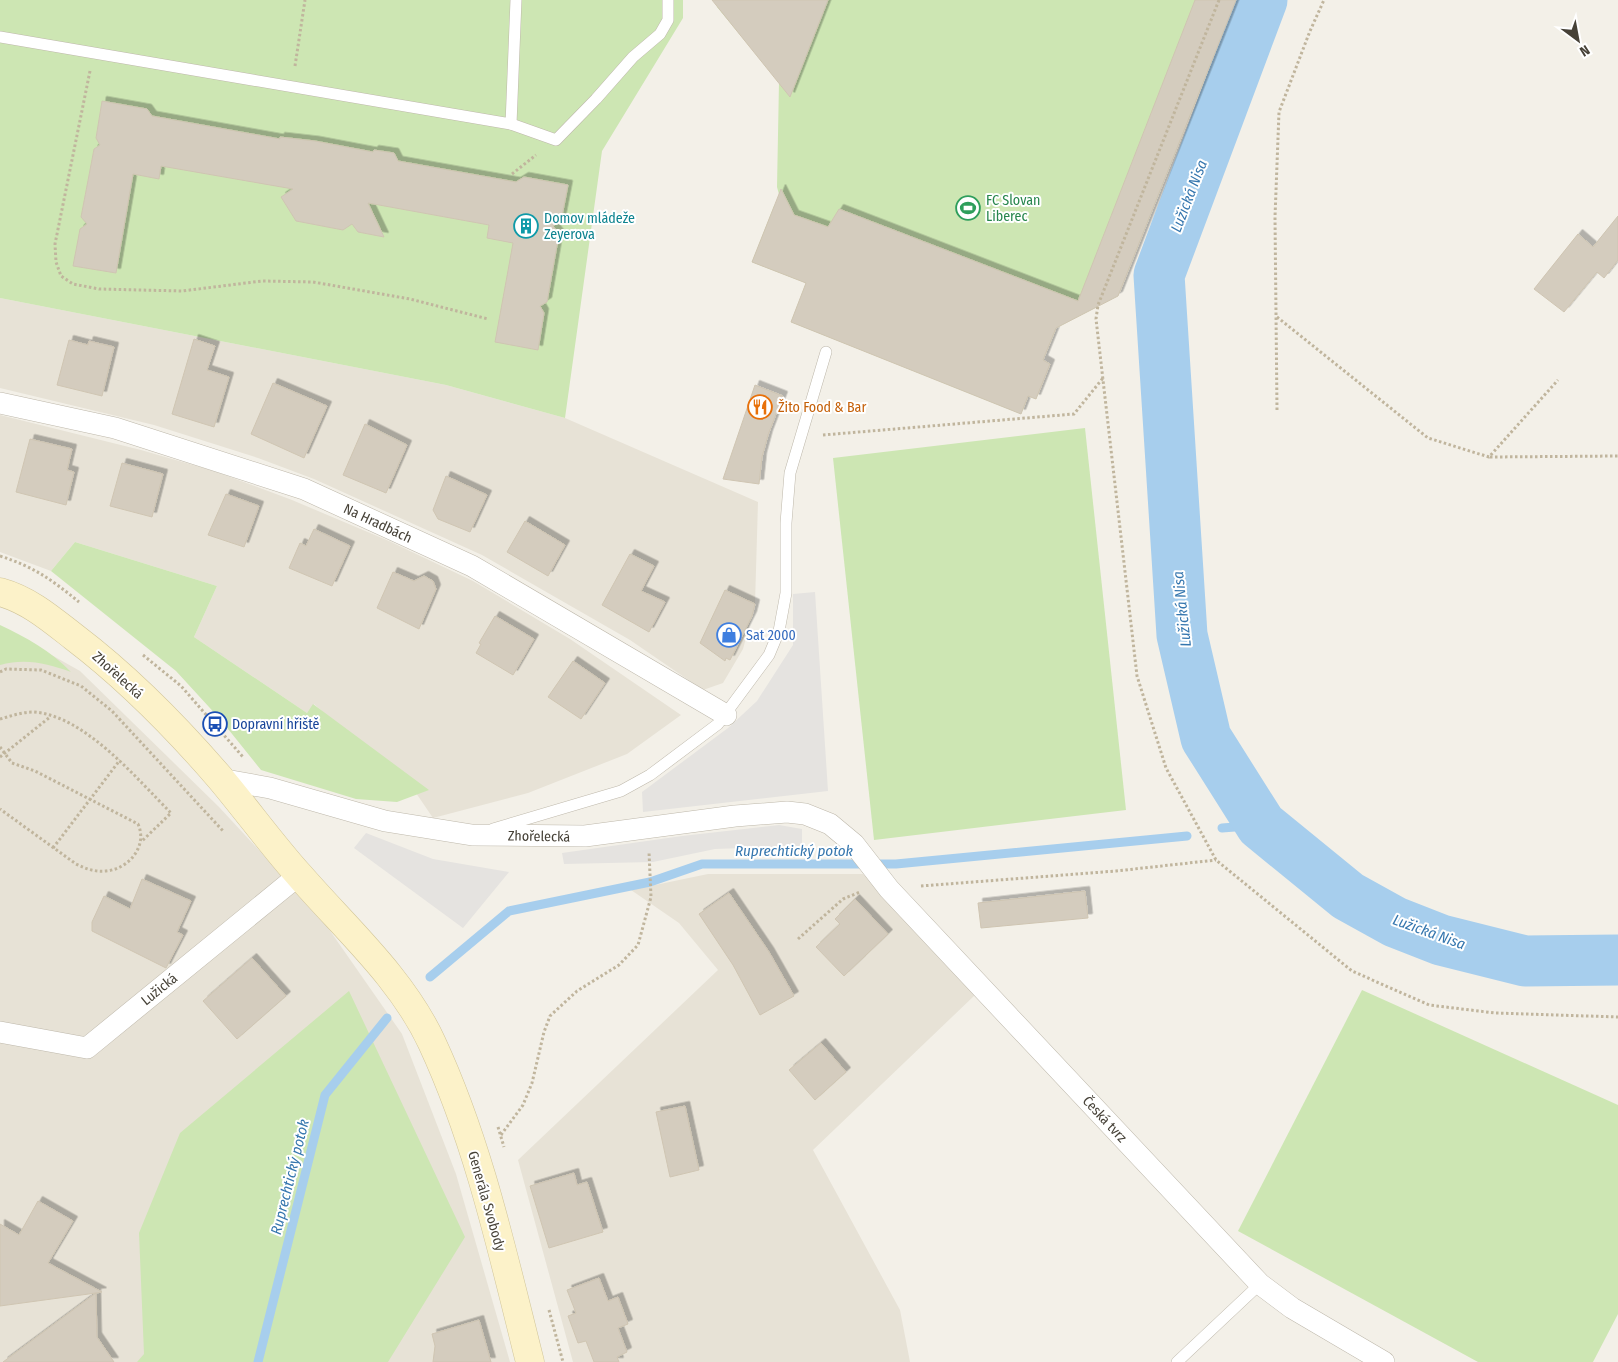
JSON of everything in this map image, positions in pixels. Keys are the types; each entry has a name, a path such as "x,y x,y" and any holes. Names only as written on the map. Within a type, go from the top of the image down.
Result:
{"main road":[{"name":"Zhořelecká","path":"0,592 38,609 107,662 177,730 299,875 386,972 416,1013 432,1043"},
{"name":"Generála Svobody","path":"432,1043 476,1157 530,1362"}],"street":[{"name":"Na Hradbách","path":"0,403 115,428 304,489 472,566 726,715"},
{"name":"Zhořelecká","path":"220,779 270,788 385,821 472,834 585,836 735,816 787,812 804,814 830,824 854,844"},
{"name":"Česká tvrz","path":"854,844 889,889 1260,1284 1299,1312 1384,1362"},
{"name":"Lužická","path":"0,1032 87,1048 299,875"}],"lane":[{"path":"511,124 516,0"},
{"path":"0,37 511,124 556,140 596,100 633,57 660,34 668,20 668,0"},
{"path":"472,834 621,791 650,776 726,715 769,655 779,631 786,593 786,523 790,473 826,352"},
{"path":"1177,1362 1260,1284"}],"path":[{"path":"291,87 305,0"},
{"path":"1219,0 1098,305 1096,319 1137,676 1166,768 1216,860 1352,971 1429,1005 1495,1013 1618,1017"},
{"path":"1277,410 1275,217 1279,112 1324,0"},
{"path":"94,53 54,244 56,262 62,276 73,284 99,289 182,291 262,282 313,282 410,299 488,319"},
{"path":"512,174 556,140"},
{"path":"1276,317 1428,438 1489,457 1618,456"},
{"path":"802,436 1074,414 1103,378"},
{"path":"1489,457 1558,380"},
{"path":"0,672 6,669 41,670 81,686 112,711 231,839"},
{"path":"0,719 34,712 64,719 79,728 120,760 171,813 142,841 135,854 125,864 116,870 104,872 88,870 76,864 0,809"},
{"path":"0,757 51,717"},
{"path":"0,747 12,763 35,771 88,800 138,824 142,834 142,841"},
{"path":"53,848 120,760"},
{"path":"501,1135 523,1105 532,1083 544,1032 550,1016 577,991 619,965 638,944 650,897 648,828"},
{"path":"798,938 843,899 855,892 1116,871 1216,860"}],"shaded area":[{"path":"0,298 446,385 565,418 758,502 755,604 743,649 723,683 703,690 630,640 482,555 314,479 258,458 154,425 0,388"},
{"path":"0,415 141,450 214,471 292,500 389,541 473,581 570,639 681,715 627,754 528,793 433,818 416,793 314,704 307,713 194,637 217,586 75,542 51,571 0,552"},
{"path":"815,592 828,791 643,812 642,792 728,728 757,701 793,645 793,594"},
{"path":"0,626 80,671 219,807 319,915 402,1034 456,1174 510,1362 0,1362"},
{"path":"779,825 802,829 802,846 715,849 653,862 564,864 562,853 682,836"},
{"path":"366,833 433,859 509,872 463,928 354,848"},
{"path":"708,874 863,874 975,995 813,1150 900,1310 910,1362 573,1362 518,1160 718,970 679,923 631,890"}],"green space":[{"path":"0,0 683,0 683,18 602,151 565,418 446,385 0,298"},
{"name":"FC Slovan Liberec","path":"720,0 1236,0 1118,296 1056,328 1043,360 1050,364 1036,399 1028,396 1021,414 791,322 806,283 752,262 774,206 783,209 777,187 779,82 717,7"},
{"path":"1085,428 1126,810 874,840 833,458"},
{"path":"75,542 217,586 194,637 307,713 313,704 429,790 397,802 356,799 261,770 220,719 176,671 51,571"},
{"path":"0,625 38,645 71,672 36,662 0,665"},
{"path":"1362,990 1618,1105 1618,1314 1593,1362 1478,1362 1238,1231"},
{"path":"349,991 465,1237 388,1362 137,1362 144,1354 139,1233 180,1133"}],"building":[{"path":"712,0 828,0 790,97"},
{"path":"1195,0 1236,0 1118,296 1056,328 1043,360 1050,364 1036,399 1028,396 1021,414 791,322 806,283 752,262 781,189 794,215 828,227 839,209 1078,301"},
{"name":"Domov mládeže Zeyerova","path":"102,101 147,109 152,116 280,139 280,137 315,141 373,152 374,150 394,153 398,161 516,182 524,177 568,185 561,221 553,226 559,234 547,302 540,306 544,313 538,350 495,342 513,243 487,238 489,225 368,203 384,237 358,232 352,224 343,230 296,221 281,197 293,189 161,166 159,179 133,174 116,273 73,266 80,229 87,224 81,217 94,149 100,145 96,138"},
{"path":"1618,216 1618,260 1604,278 1597,272 1564,312 1534,289 1578,234 1593,247"},
{"path":"194,339 215,346 207,370 229,377 214,427 172,414"},
{"path":"69,340 88,345 89,341 114,347 102,396 57,385"},
{"path":"273,383 327,406 304,458 251,434"},
{"path":"755,385 783,396 762,457 759,484 723,479"},
{"path":"365,424 407,445 386,493 343,475"},
{"path":"30,439 72,449 67,470 74,472 66,505 16,492"},
{"path":"122,463 163,474 152,517 110,506"},
{"path":"446,476 487,495 470,532 438,519 433,510"},
{"path":"226,494 259,506 244,547 208,535"},
{"path":"525,521 565,545 548,576 507,552"},
{"path":"314,529 350,546 332,586 289,568 300,543 306,546"},
{"path":"630,554 654,566 641,591 665,602 649,632 602,605"},
{"path":"393,572 414,581 424,576 433,581 436,589 419,629 377,608"},
{"path":"725,590 755,604 752,616 730,660 726,658 725,661 700,643"},
{"path":"495,616 534,639 513,675 476,653 481,644 479,643"},
{"path":"573,661 605,683 581,719 548,697"},
{"path":"142,879 191,901 177,932 183,935 166,968 92,931 92,922 104,896 130,909"},
{"path":"1085,891 1088,918 981,928 978,903"},
{"path":"729,893 769,952 794,996 760,1015 733,965 699,914"},
{"path":"855,899 888,934 844,976 816,947 840,924 835,919"},
{"path":"252,958 286,996 237,1039 203,1001"},
{"path":"821,1043 846,1072 815,1100 789,1070"},
{"path":"685,1106 699,1170 670,1177 656,1112"},
{"path":"574,1173 577,1185 587,1182 603,1232 549,1248 530,1186"},
{"path":"38,1201 73,1221 48,1263 102,1292 0,1306 0,1224 19,1235"},
{"path":"599,1278 608,1301 618,1297 628,1324 618,1328 627,1352 617,1357 619,1362 594,1362 586,1341 578,1343 568,1316 576,1313 567,1290"},
{"path":"96,1293 97,1337 114,1362 3,1362"},
{"path":"479,1320 491,1362 433,1362 435,1346 432,1334"}],"waterway":[{"name":"Lužická Nisa","path":"1262,0 1159,275 1182,635 1206,738 1261,825 1348,896 1395,922 1441,940 1525,961 1618,960"},
{"name":"Ruprechtický potok","path":"1222,828 1261,825"},
{"name":"Ruprechtický potok","path":"430,977 509,911 650,882 702,864 896,864 1187,836"},
{"name":"Ruprechtický potok","path":"258,1362 325,1095 387,1018"}],"place":[{"name":"FC Slovan Liberec","path":"968,208"},
{"name":"Domov mládeže Zeyerova","path":"526,226"},
{"name":"Žito Food & Bar","path":"760,407"},
{"name":"Sat 2000","path":"729,635"},
{"name":"Dopravní hřiště","path":"215,724"}]}
